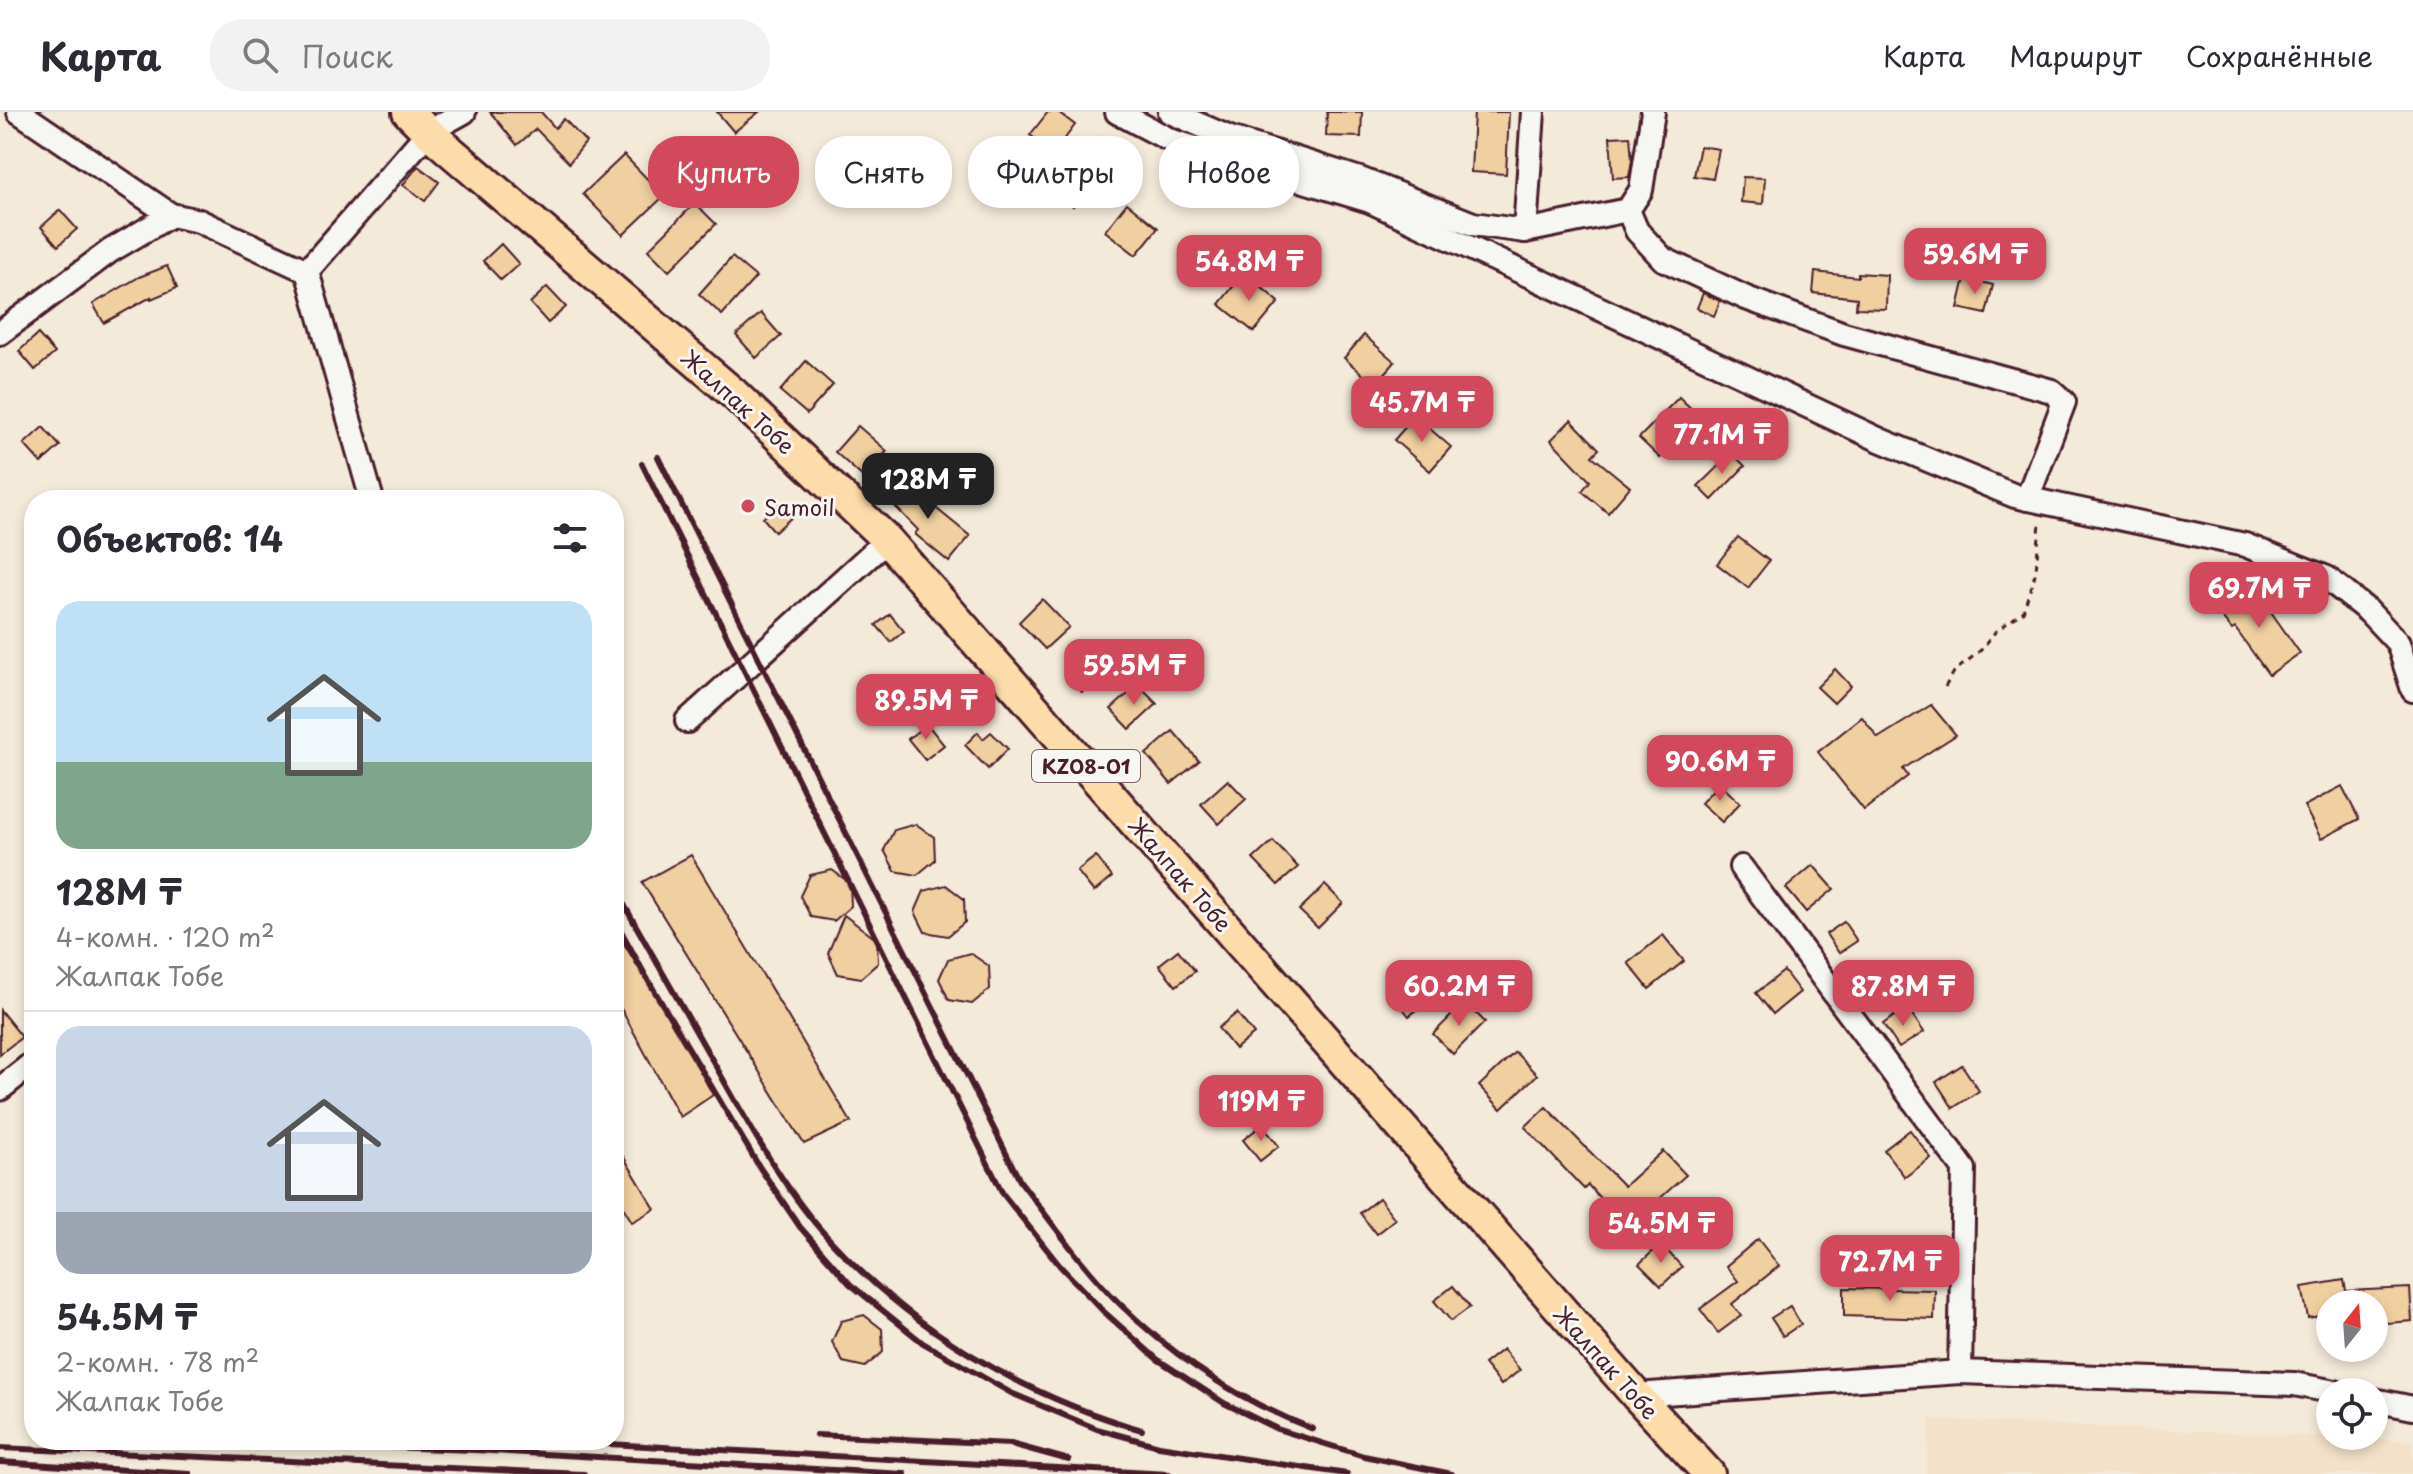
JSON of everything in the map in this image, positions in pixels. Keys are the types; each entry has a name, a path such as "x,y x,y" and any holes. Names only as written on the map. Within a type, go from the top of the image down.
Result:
{"main road":[{"name":"Жалпак Тобе","path":"418,122 734,394 887,540 1636,1395 1709,1474"}],"street":[{"path":"19,112 171,215 199,221 307,271 369,490"},
{"path":"307,271 418,122 464,112"},
{"path":"1117,112 1172,141 1370,201 1880,440 2034,500 2245,545 2327,578 2368,611 2398,643 2413,690"},
{"path":"1170,112 1230,138 1360,179 1473,224 1525,231 1628,210 1641,190 1653,112"},
{"path":"1525,231 1533,112"},
{"path":"1628,210 1637,231 1663,259 1746,298 1844,334 2052,391 2064,402 2034,500"},
{"path":"0,333 110,251 171,215"},
{"path":"687,721 887,540"},
{"path":"1741,867 1964,1169 1960,1372"},
{"path":"0,1089 24,1070"},
{"path":"1636,1395 1960,1372 2294,1384 2316,1388"},
{"path":"2388,1403 2413,1408"}],"path":[{"path":"1945,687 1954,672 1981,650 1996,631 2023,612 2036,571 2034,500"}],"shaded area":[{"path":"1930,1419 2316,1437 2316,1450 2388,1450 2388,1440 2413,1441 2413,1474 1926,1474"}],"building":[{"path":"490,112 541,112 555,128 564,119 586,142 569,163 536,129 517,145"},
{"path":"717,112 759,112 734,132"},
{"path":"1048,112 1058,112 1075,125 1067,136 1030,135"},
{"path":"1327,112 1362,112 1361,137 1326,136"},
{"path":"1474,112 1509,112 1506,174 1471,172"},
{"path":"1630,136 1632,160 1629,177 1613,178 1610,137"},
{"path":"1700,146 1719,149 1713,179 1694,176"},
{"path":"624,155 648,180 648,208 651,208 623,235 583,194"},
{"path":"418,166 439,182 425,201 403,185"},
{"path":"1743,177 1765,178 1763,204 1741,202"},
{"path":"690,208 700,208 716,224 669,271 648,250"},
{"path":"1123,208 1133,208 1158,228 1136,255 1105,231"},
{"path":"60,210 77,229 58,246 41,227"},
{"path":"501,244 519,264 501,280 483,261"},
{"path":"732,257 756,277 722,315 699,294"},
{"path":"167,266 177,288 151,297 104,323 93,304 139,277"},
{"path":"1815,272 1858,277 1858,273 1887,275 1886,309 1856,308 1857,298 1813,293"},
{"path":"1244,273 1279,302 1254,332 1219,304"},
{"path":"1965,278 1993,285 1986,314 1958,308"},
{"path":"547,287 566,307 548,323 530,303"},
{"path":"1703,293 1720,301 1714,316 1697,308"},
{"path":"761,313 781,336 756,358 736,335"},
{"path":"38,334 55,353 35,370 19,351"},
{"path":"1364,335 1395,362 1375,385 1344,358"},
{"path":"806,361 833,385 807,414 780,391"},
{"path":"1679,397 1699,416 1660,458 1639,438"},
{"path":"1415,416 1451,447 1430,471 1394,440"},
{"path":"1571,420 1599,449 1592,456 1630,487 1608,513 1582,491 1590,481 1551,440"},
{"path":"858,426 887,451 864,478 835,452"},
{"path":"43,427 60,446 41,463 24,444"},
{"path":"1732,453 1745,466 1712,500 1698,486"},
{"path":"906,478 970,536 949,562 915,534 918,530 886,497"},
{"path":"779,503 792,517 775,532 763,518"},
{"path":"1738,537 1769,561 1748,588 1717,564"},
{"path":"2252,585 2300,653 2269,675 2235,628 2232,630 2217,612"},
{"path":"1042,599 1069,627 1045,649 1019,622"},
{"path":"890,614 904,631 891,642 876,625"},
{"path":"1089,650 1107,671 1082,692 1064,671"},
{"path":"1835,669 1851,686 1834,703 1817,687"},
{"path":"1138,685 1157,704 1130,729 1111,709"},
{"path":"1931,705 1956,735 1903,769 1908,776 1864,810 1818,752 1862,717 1878,738"},
{"path":"927,724 944,745 925,760 908,739"},
{"path":"1173,731 1199,761 1171,784 1146,754"},
{"path":"978,732 983,739 991,732 1008,749 988,769 965,745"},
{"path":"1228,780 1246,799 1219,824 1201,804"},
{"path":"1719,783 1740,803 1722,822 1701,803"},
{"path":"2342,786 2359,819 2321,839 2304,806"},
{"path":"916,824 934,837 935,860 917,875 895,871 884,850 894,830"},
{"path":"1273,841 1298,867 1278,885 1253,859"},
{"path":"691,855 851,1122 804,1144 642,882"},
{"path":"1096,856 1112,877 1094,892 1077,871"},
{"path":"1813,865 1834,889 1806,912 1786,888"},
{"path":"832,870 850,883 851,906 834,921 811,917 800,896 810,875"},
{"path":"946,885 964,899 965,922 948,936 925,932 915,912 924,891"},
{"path":"1325,885 1343,903 1318,928 1299,910"},
{"path":"844,915 877,940 878,963 861,978 838,974 828,953"},
{"path":"1844,922 1857,941 1839,953 1826,934"},
{"path":"624,932 713,1095 680,1117 624,1014"},
{"path":"1663,935 1684,961 1649,989 1628,963"},
{"path":"1178,950 1195,971 1176,986 1159,965"},
{"path":"970,953 989,966 990,989 972,1004 949,1000 939,979 948,959"},
{"path":"1877,963 1892,983 1862,1005 1848,984"},
{"path":"1427,969 1444,989 1409,1016 1393,996"},
{"path":"1784,971 1800,992 1773,1014 1756,993"},
{"path":"1465,1002 1485,1022 1453,1054 1433,1034"},
{"path":"1907,1007 1924,1032 1899,1048 1883,1024"},
{"path":"0,1010 22,1037 0,1054"},
{"path":"1237,1013 1254,1034 1235,1049 1218,1028"},
{"path":"1515,1052 1537,1075 1501,1109 1479,1086"},
{"path":"1962,1065 1979,1091 1953,1108 1936,1082"},
{"path":"1546,1107 1624,1186 1663,1151 1686,1175 1627,1228 1588,1185 1584,1189 1525,1127"},
{"path":"1262,1125 1279,1146 1260,1161 1243,1140"},
{"path":"1910,1130 1931,1158 1905,1177 1884,1150"},
{"path":"624,1158 655,1209 632,1222 624,1209"},
{"path":"1379,1198 1395,1219 1376,1234 1360,1213"},
{"path":"1758,1239 1779,1266 1732,1304 1741,1316 1718,1333 1700,1309 1738,1281 1726,1266"},
{"path":"1661,1244 1682,1267 1661,1286 1639,1264"},
{"path":"2344,1280 2346,1290 2316,1290 2316,1317 2308,1318 2302,1287"},
{"path":"1453,1286 1470,1307 1451,1321 1434,1301"},
{"path":"1844,1288 1935,1290 1934,1319 1844,1316"},
{"path":"2410,1288 2412,1321 2388,1323 2388,1290 2367,1290"},
{"path":"1790,1306 1801,1324 1783,1336 1771,1318"},
{"path":"864,1315 882,1329 883,1352 865,1367 843,1362 832,1342 841,1321"},
{"path":"1503,1349 1520,1370 1501,1385 1484,1364"}],"railway":[{"path":"658,457 1020,1181 1093,1275 1141,1324 1210,1377 1260,1405 1313,1429"},
{"path":"642,464 1003,1194 1060,1266 1103,1311 1157,1359 1224,1403 1277,1429 1364,1456 1452,1474"},
{"path":"624,905 767,1154 821,1230 854,1265 928,1326 1009,1377 1097,1415 1142,1430"},
{"path":"624,940 760,1168 800,1227 850,1284 923,1343 1011,1393 1097,1429 1159,1446 1347,1474"},
{"path":"816,1435 1011,1444 1069,1460"},
{"path":"624,1445 1169,1474"},
{"path":"0,1448 24,1449"},
{"path":"45,1450 584,1474"},
{"path":"474,1450 905,1474"},
{"path":"0,1462 190,1474"}],"place":[{"name":"Samoil","path":"748,506"}]}
